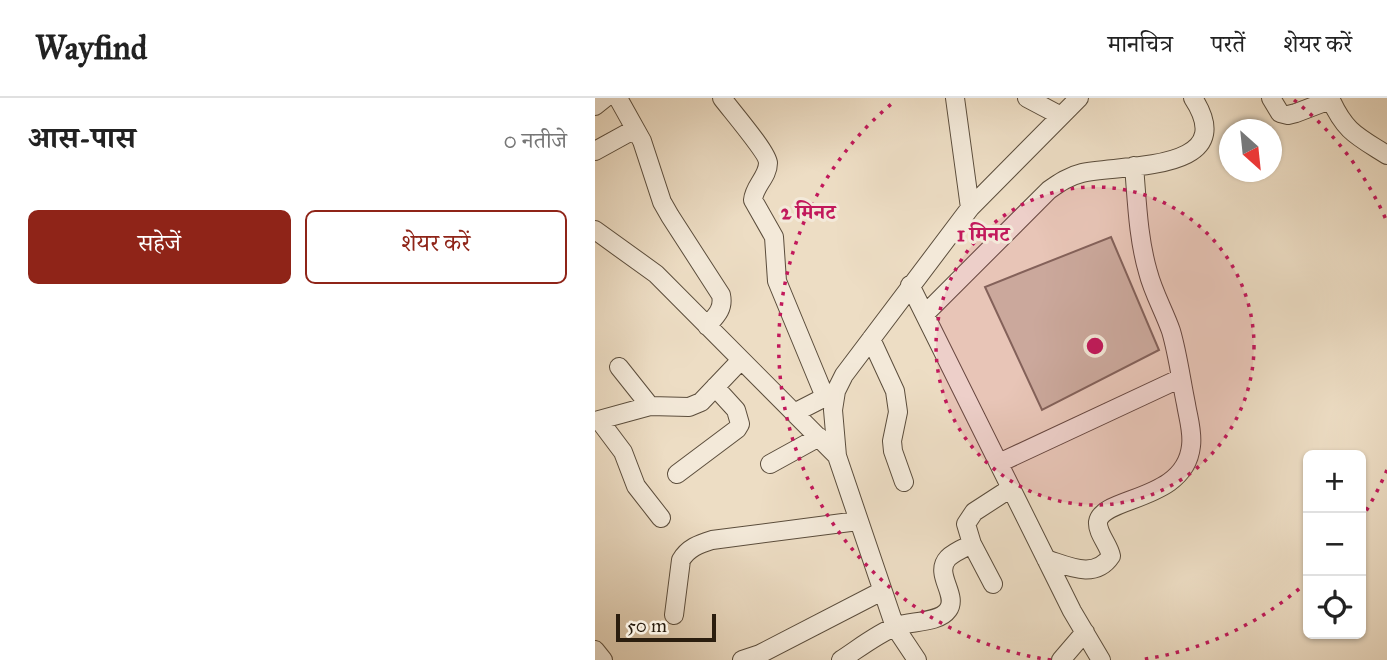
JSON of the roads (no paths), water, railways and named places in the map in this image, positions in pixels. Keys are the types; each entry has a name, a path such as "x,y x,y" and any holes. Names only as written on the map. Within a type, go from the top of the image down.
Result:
{"street":[{"path":"595,106 605,98"},
{"path":"618,98 648,156 662,202 722,295 720,310 707,326"},
{"path":"722,98 767,157 767,170 753,200 774,236 777,281 830,394 837,456 895,626 917,660"},
{"path":"955,98 970,208"},
{"path":"1027,98 1061,116"},
{"path":"795,413 830,394 970,208 1079,98"},
{"path":"925,314 1062,180 1081,173 1172,161 1193,151 1203,140 1205,125 1200,108 1193,98"},
{"path":"1271,98 1280,113 1287,115 1330,99 1348,130 1387,155"},
{"path":"595,151 635,129"},
{"path":"1046,559 1082,570 1105,565 1111,556 1098,523 1101,515 1109,509 1163,488 1177,477 1186,464 1191,447 1191,432 1171,332 1148,274 1143,253 1134,166"},
{"path":"595,230 656,274 837,456"},
{"path":"911,285 1046,559 1101,660"},
{"path":"871,339 895,391 898,412 892,441 904,482"},
{"path":"661,518 636,486 623,452 597,421 650,406 689,407 701,402 741,360"},
{"path":"619,367 650,406"},
{"path":"999,463 1181,378"},
{"path":"677,474 740,424 736,410 715,387"},
{"path":"769,464 818,437"},
{"path":"993,584 967,533 969,518 1011,488"},
{"path":"674,615 681,560 685,553 697,545 712,540 859,521"},
{"path":"850,658 895,626 947,612 951,605 943,572 945,564 949,557 972,544"},
{"path":"747,660 882,591"},
{"path":"1061,660 1085,632"},
{"path":"595,650 604,660"}]}
